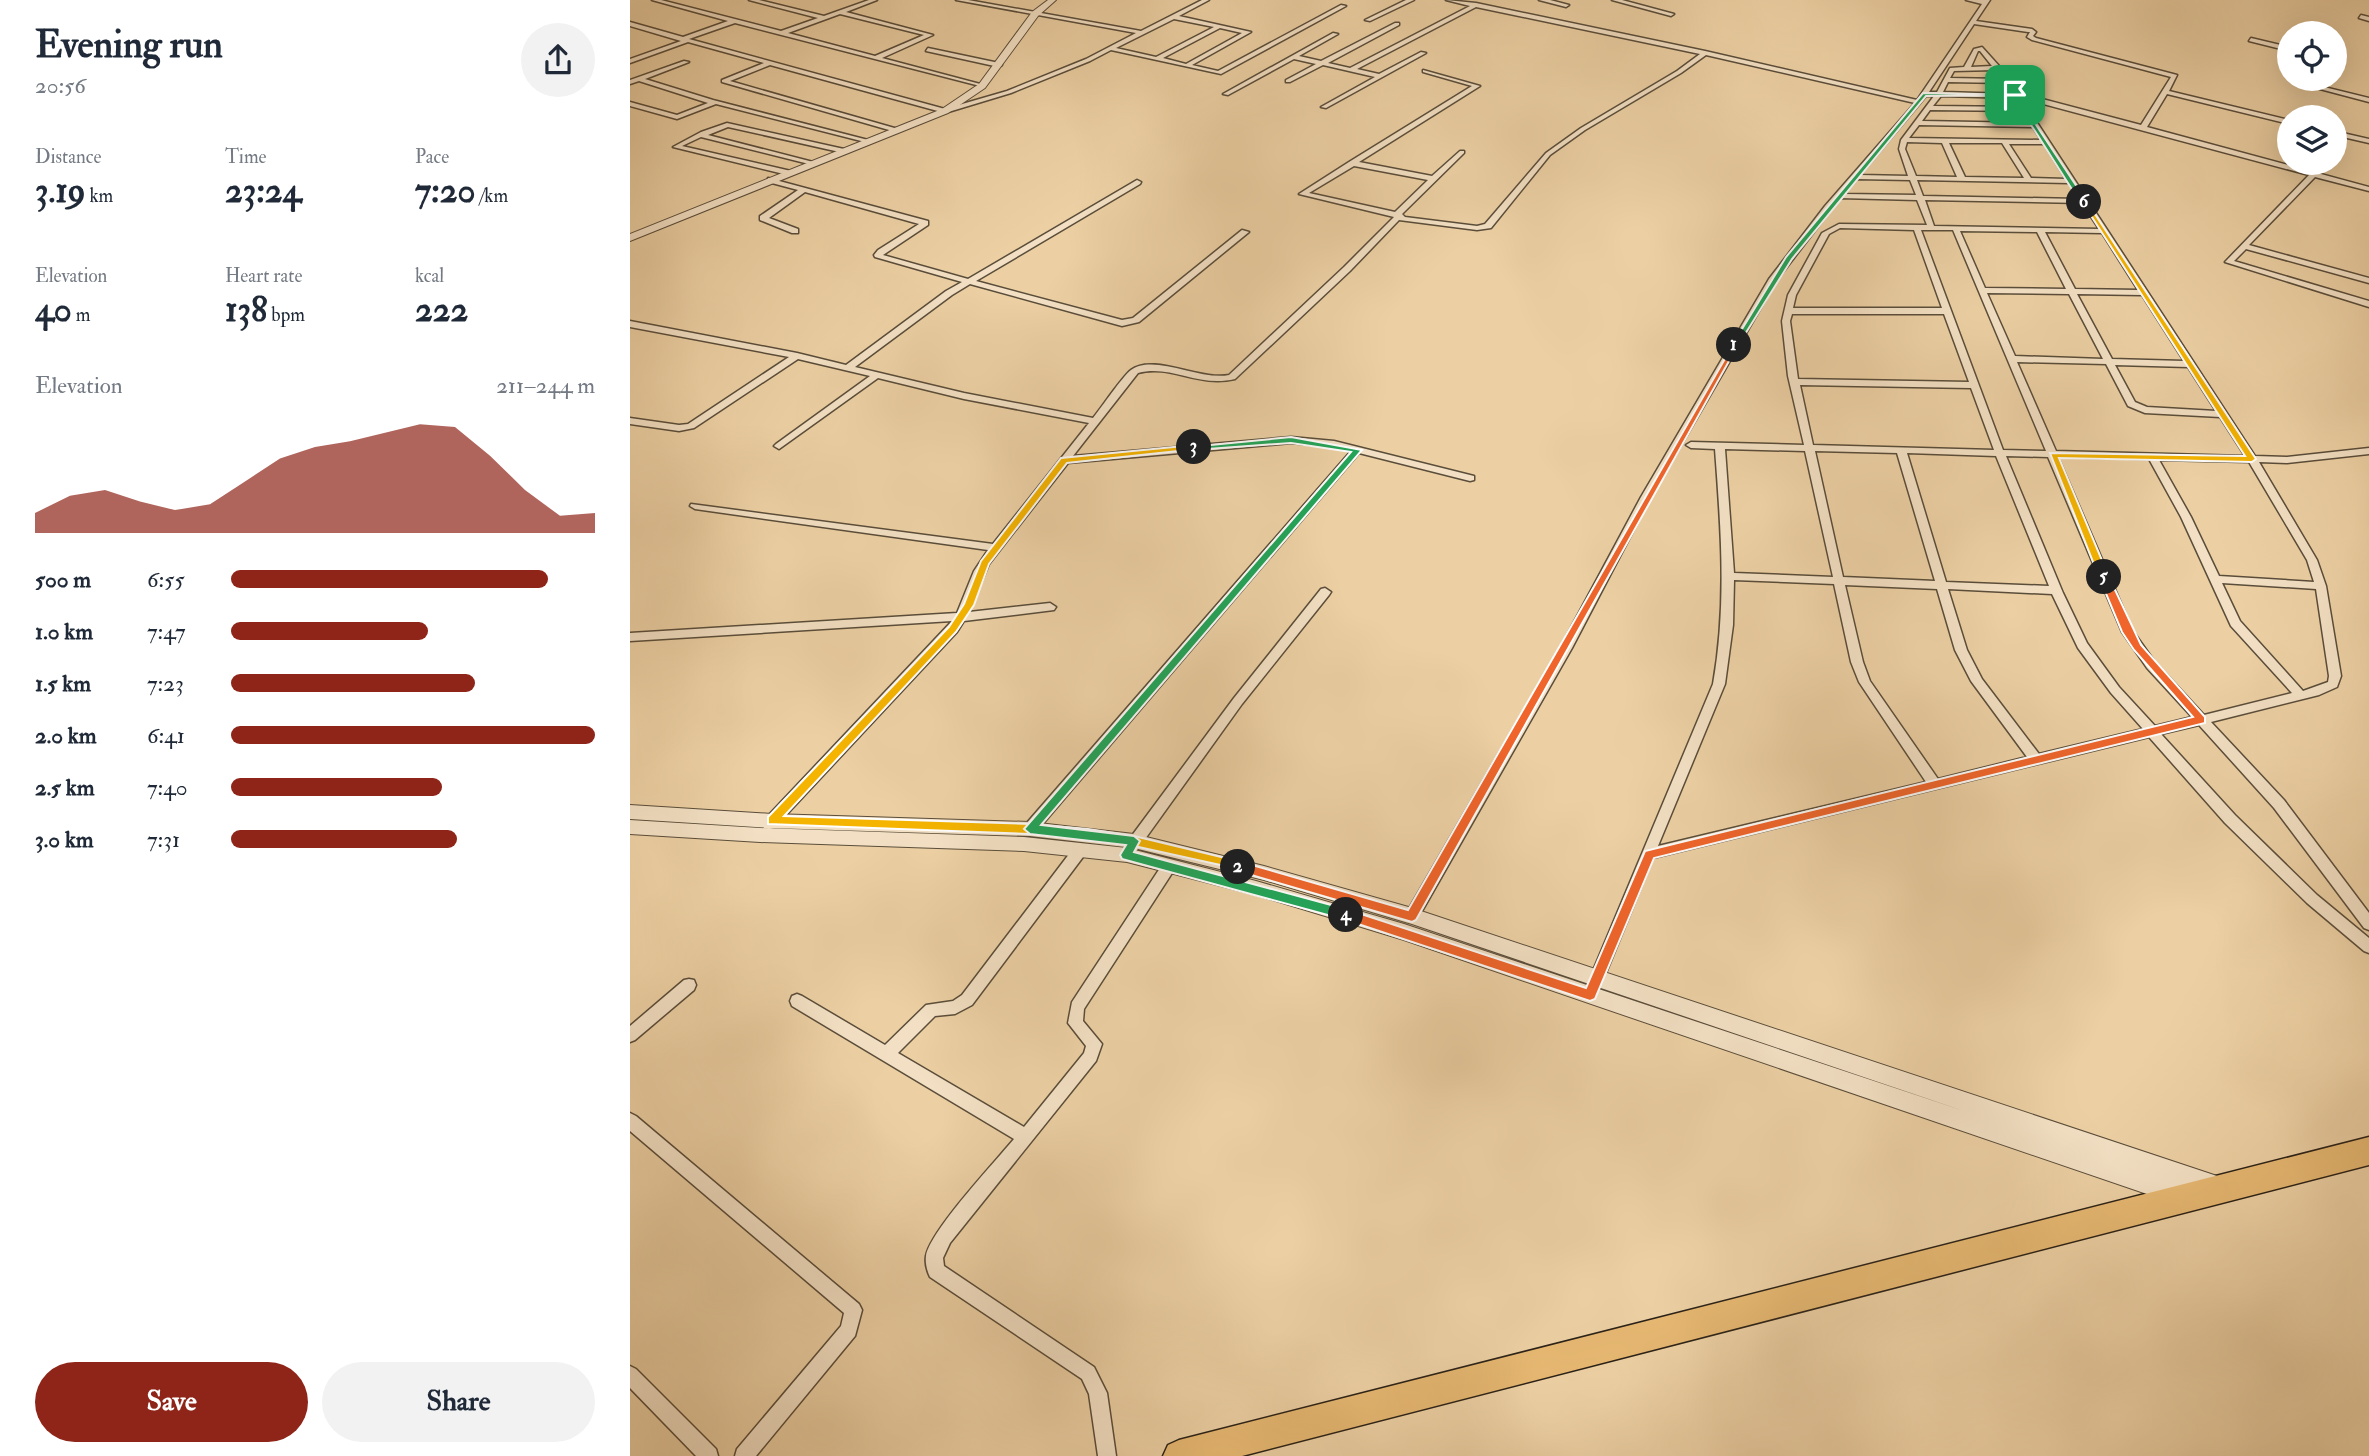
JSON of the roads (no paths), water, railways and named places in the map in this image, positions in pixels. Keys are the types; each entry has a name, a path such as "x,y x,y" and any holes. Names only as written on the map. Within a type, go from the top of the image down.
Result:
{"highway":[{"path":"1179,1456 2369,1151"}],"street":[{"path":"655,0 982,86"},
{"path":"673,5 687,0"},
{"path":"752,0 824,18"},
{"path":"847,0 863,4"},
{"path":"780,34 874,0"},
{"path":"959,0 1144,33"},
{"path":"630,24 945,111 982,86 1035,13 1052,0"},
{"path":"630,238 945,111 1009,92 1113,49 1206,0"},
{"path":"1368,20 1411,0"},
{"path":"1449,0 1922,98 1940,94 2015,95 2277,164"},
{"path":"1352,69 1492,0"},
{"path":"1542,0 1566,5"},
{"path":"1615,0 1671,14"},
{"path":"1969,0 1986,1"},
{"path":"1412,916 1773,279 1838,195 1922,98 1986,1"},
{"path":"1113,49 1219,73 1343,6"},
{"path":"839,12 930,35 876,58"},
{"path":"1174,17 1248,33 1186,66"},
{"path":"2361,17 2369,19"},
{"path":"631,60 735,21"},
{"path":"1972,22 2028,29 2033,32 2030,36 2032,39 2172,75 2176,78 2143,128"},
{"path":"1289,80 1397,24"},
{"path":"1157,59 1220,26"},
{"path":"1226,94 1335,34"},
{"path":"2251,40 2277,46"},
{"path":"1649,854 2202,720 2333,684 2335,676 2321,586 2312,560 2252,459 1998,68 1981,49 1976,50 1967,68"},
{"path":"928,50 999,65"},
{"path":"1425,71 1477,86 1304,192 1303,196 1399,216 1486,227 1519,193 1532,170 1548,154 1583,129 1679,72 1705,52"},
{"path":"1324,107 1423,53"},
{"path":"1294,57 1379,76"},
{"path":"630,82 686,62"},
{"path":"771,62 724,81 896,131"},
{"path":"1931,227 1902,149 1904,139 1940,94 1953,68 1998,68"},
{"path":"639,79 714,102 869,141"},
{"path":"1947,80 2007,81"},
{"path":"2334,91 2369,100"},
{"path":"2165,92 2277,119"},
{"path":"630,104 677,117 714,102"},
{"path":"1929,108 2024,109"},
{"path":"750,110 676,147 788,173"},
{"path":"1917,123 2034,125"},
{"path":"718,126 730,125 844,151"},
{"path":"703,133 703,136 813,163"},
{"path":"2347,136 2369,141"},
{"path":"1904,139 2045,142"},
{"path":"1944,140 1962,179"},
{"path":"2004,141 2029,180"},
{"path":"766,828 962,617 978,574 996,548 1138,369 1219,380 1232,377 1347,269 1462,152"},
{"path":"1351,163 1434,179"},
{"path":"2313,175 2230,259 2230,263 2369,304"},
{"path":"2318,175 2369,189"},
{"path":"1855,177 2070,181"},
{"path":"771,180 924,222 923,227 878,255 1130,323 1245,232"},
{"path":"848,368 969,281 1137,182"},
{"path":"795,231 763,218 804,189"},
{"path":"1838,195 2083,201"},
{"path":"1935,785 1865,682 1857,662 1794,382 1787,340 1787,311 1792,295 1829,229 1846,225 2102,231"},
{"path":"1916,226 2000,454 2055,590 2098,670 2279,868 2369,947"},
{"path":"1955,227 2127,632 2151,665 2279,804 2369,923"},
{"path":"2039,229 2130,401 2139,408 2222,414"},
{"path":"2243,246 2369,281"},
{"path":"1982,290 2143,293"},
{"path":"1787,311 1947,312"},
{"path":"630,324 797,356 984,400 1095,421"},
{"path":"630,421 679,428 691,426 797,356"},
{"path":"2012,359 2189,364"},
{"path":"779,446 877,375"},
{"path":"1794,382 1974,385"},
{"path":"1064,460 1276,440 1320,442 1470,478"},
{"path":"1691,445 2252,459 2304,459 2369,451"},
{"path":"1593,987 1719,684 1728,625 1729,576 1720,445"},
{"path":"1030,829 1357,450"},
{"path":"1901,451 1961,650 1971,671 2036,760"},
{"path":"2153,457 2186,517 2235,623 2300,695"},
{"path":"695,506 996,548"},
{"path":"1729,576 2055,590"},
{"path":"2214,579 2321,586"},
{"path":"1130,848 1238,701 1325,592"},
{"path":"630,637 962,617 1050,607"},
{"path":"630,812 766,828 1081,849 1130,848 1169,866 1256,888 1593,987 2222,1189"},
{"path":"630,827 1030,829 1264,873 1412,916 1593,987 2188,1197"},
{"path":"886,1054 931,1010 956,1007 967,1000 1081,849"},
{"path":"1107,1456 1098,1393 1088,1373 941,1275 934,1264 934,1257 944,1237 1091,1056 1094,1044 1075,1023 1077,1007 1169,866"},
{"path":"630,1035 689,985"},
{"path":"797,1001 1026,1137"},
{"path":"630,1121 853,1310 849,1330 744,1456"},
{"path":"630,1375 709,1456"}]}
